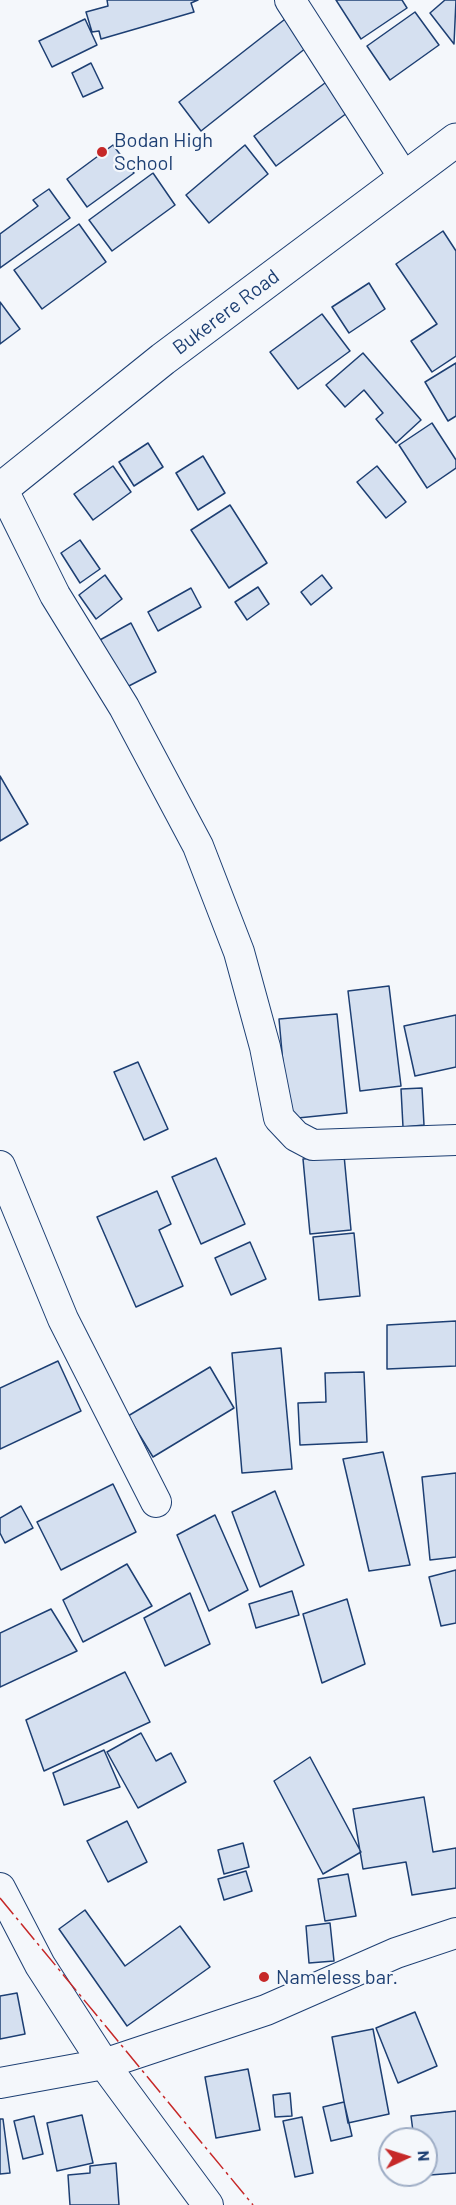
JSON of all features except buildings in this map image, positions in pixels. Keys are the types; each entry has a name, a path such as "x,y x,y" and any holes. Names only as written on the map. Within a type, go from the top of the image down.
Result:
{"main road":[{"name":"Bukerere Road","path":"1,489 164,359 456,140"}],"street":[{"path":"290,0 405,178"},
{"path":"1,489 55,595 124,707 198,846 239,952 265,1047 279,1118 296,1136 313,1144 456,1140"},
{"path":"0,1166 63,1318 156,1502"},
{"path":"0,1888 40,1965 104,2064 208,2205"},
{"path":"0,2083 104,2064 266,2010 396,1953 456,1933"}],"power":[{"path":"0,1898 253,2205"}],"place":[{"name":"Bodan High School","path":"102,152"},
{"name":"Nameless bar.","path":"264,1977"}]}
